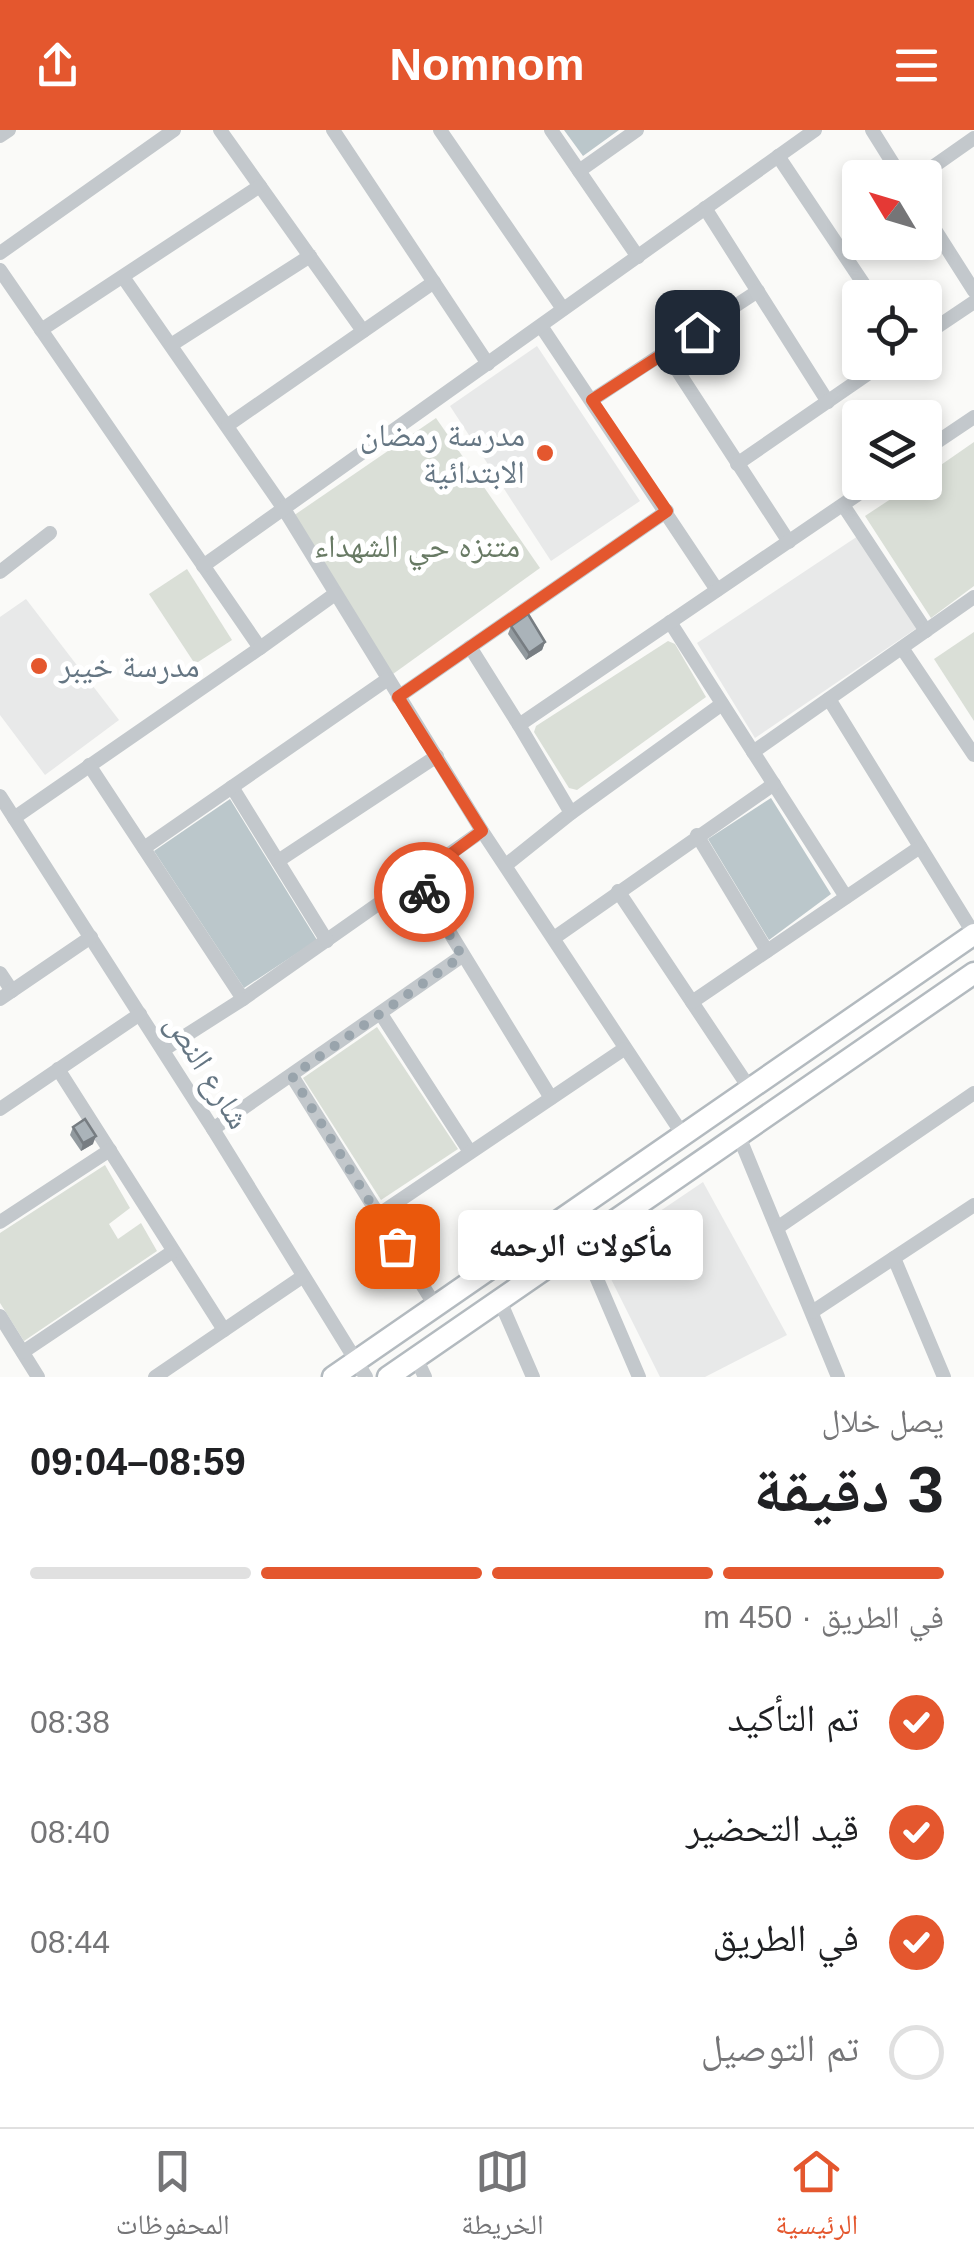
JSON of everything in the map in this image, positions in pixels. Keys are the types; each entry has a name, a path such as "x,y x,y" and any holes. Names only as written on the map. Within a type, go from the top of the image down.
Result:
{"main road":[{"path":"334,1377 361,1369 436,1307 974,934"},
{"path":"388,1377 420,1368 500,1301 974,973"}],"street":[{"path":"0,136 8,130"},
{"path":"220,130 364,331"},
{"path":"333,130 488,364"},
{"path":"440,130 564,309"},
{"path":"551,130 638,256"},
{"path":"579,171 637,130"},
{"path":"872,130 891,160"},
{"path":"203,566 812,131"},
{"path":"0,253 169,132"},
{"path":"942,160 974,138"},
{"path":"778,156 861,280"},
{"path":"42,330 260,186"},
{"path":"705,208 828,402"},
{"path":"942,241 974,291"},
{"path":"171,344 310,256"},
{"path":"0,270 260,648"},
{"path":"124,277 284,509 482,831 682,1135"},
{"path":"228,425 434,282"},
{"path":"592,400 758,291"},
{"path":"942,324 974,302"},
{"path":"540,326 717,590"},
{"path":"666,353 789,542"},
{"path":"737,464 859,380"},
{"path":"942,439 974,417"},
{"path":"520,725 850,500"},
{"path":"843,505 926,630"},
{"path":"398,697 667,511"},
{"path":"0,572 50,533"},
{"path":"14,818 336,594"},
{"path":"753,752 974,597"},
{"path":"670,622 846,897"},
{"path":"470,647 572,813"},
{"path":"902,648 974,755"},
{"path":"144,848 388,680"},
{"path":"829,699 974,934"},
{"path":"506,865 722,704"},
{"path":"278,861 436,756"},
{"path":"89,765 242,999"},
{"path":"554,938 774,784"},
{"path":"232,786 326,942"},
{"name":"شارع النص","path":"0,796 361,1369"},
{"path":"163,1050 326,942 482,831"},
{"path":"697,836 767,951"},
{"path":"692,1002 920,847"},
{"path":"416,880 551,1098"},
{"path":"618,891 750,1089"},
{"path":"0,973 6,995 91,938"},
{"path":"213,1129 462,956"},
{"path":"0,1109 140,1014"},
{"path":"382,1014 470,1152"},
{"path":"378,1215 624,1050"},
{"path":"58,1069 224,1330"},
{"path":"292,1076 436,1307"},
{"path":"776,1228 974,1094"},
{"path":"738,1134 838,1377"},
{"path":"0,1222 110,1150"},
{"path":"812,1312 973,1209"},
{"path":"582,1244 639,1377"},
{"path":"23,1352 172,1252"},
{"path":"894,1258 944,1377"},
{"path":"155,1377 302,1277"},
{"path":"500,1301 534,1377"},
{"path":"0,1316 38,1377"}],"shaded area":[{"path":"564,130 619,130 583,156"},
{"name":"مدرسة رمضان الابتدائية","path":"537,346 640,501 551,561 450,406"},
{"path":"858,536 917,628 755,738 697,643"},
{"name":"مدرسة خيبر","path":"26,599 119,720 45,775 0,715 0,617"},
{"path":"771,798 831,894 769,940 708,839"},
{"path":"230,799 317,940 244,988 154,851"},
{"path":"703,1182 787,1335 705,1377 660,1377 598,1253"}],"green space":[{"name":"متنزه حي الشهداء","path":"436,418 540,568 393,674 293,516"},
{"path":"974,442 974,586 931,618 865,516 889,500 942,500 942,464"},
{"path":"187,569 232,640 195,664 149,594"},
{"path":"974,632 974,721 934,659"},
{"path":"668,641 675,644 706,697 577,790 569,788 534,732 536,726"},
{"path":"377,1027 458,1149 381,1200 303,1078"},
{"path":"105,1165 130,1208 109,1224 118,1239 141,1223 157,1251 24,1341 0,1303 0,1233"}],"building":[{"path":"528,614 545,642 529,653 511,626"},
{"path":"85,1119 96,1136 83,1143 73,1127"}],"way so far":[{"path":"397,1246 292,1076 462,956 424,892"}],"place":[{"name":"مدرسة رمضان الابتدائية","path":"545,453"},
{"name":"مدرسة خيبر","path":"39,666"},
{"name":"مأكولات الرحمه","path":"397,1246"}],"route":[{"path":"424,892 416,880 482,831 398,697 667,511 592,400 697,332"}]}
